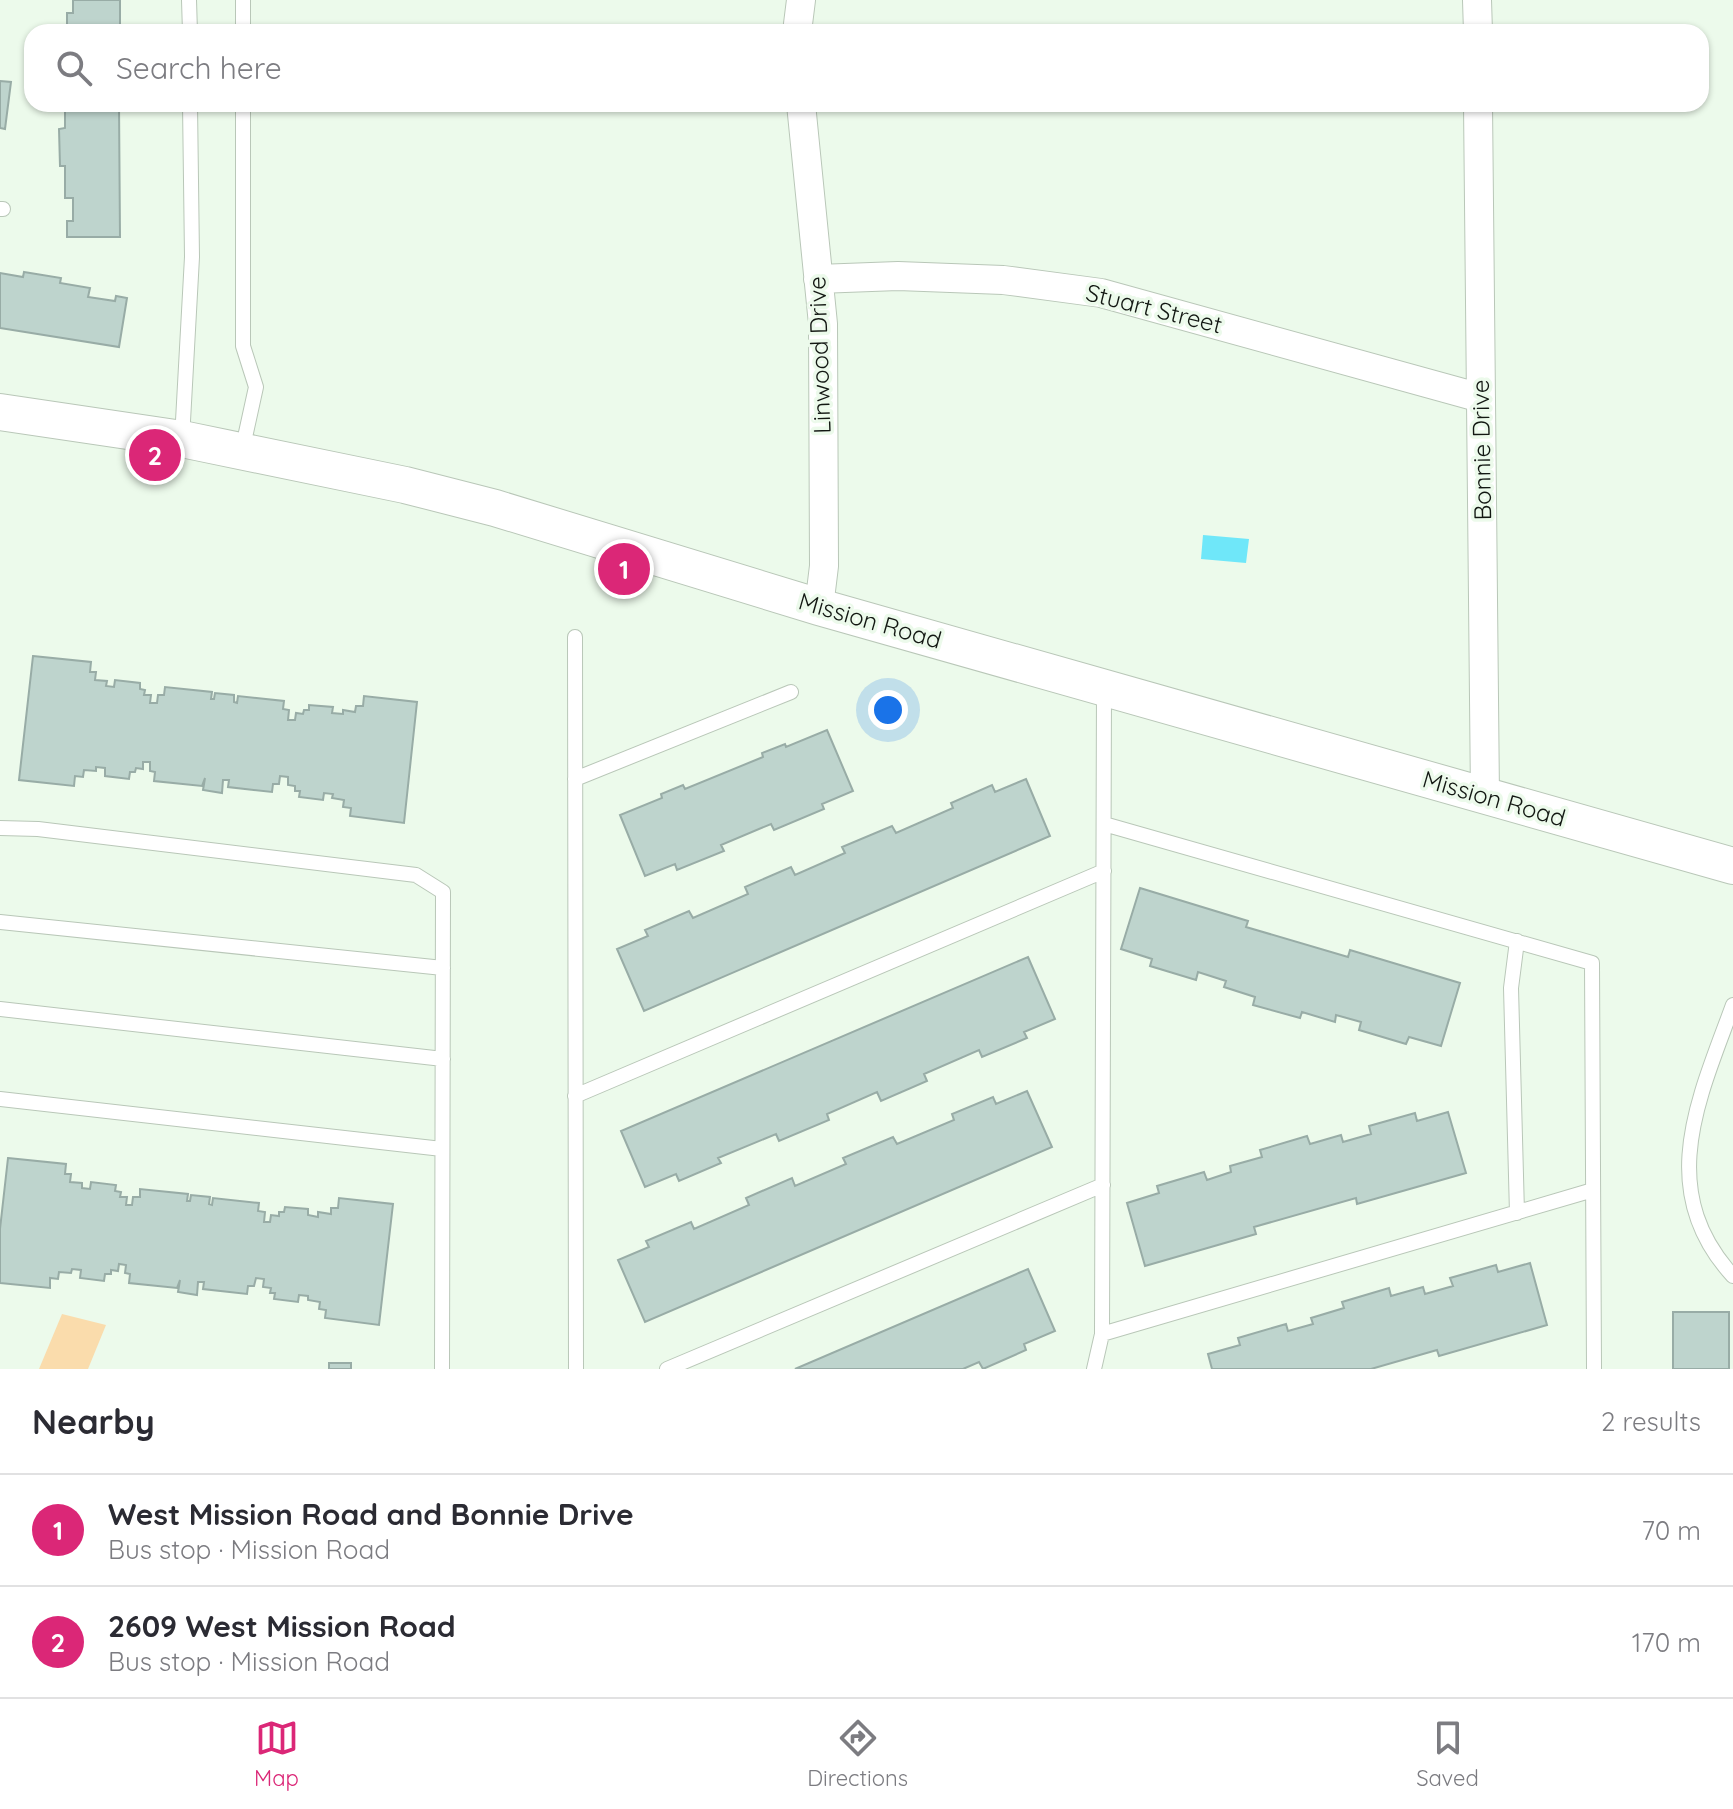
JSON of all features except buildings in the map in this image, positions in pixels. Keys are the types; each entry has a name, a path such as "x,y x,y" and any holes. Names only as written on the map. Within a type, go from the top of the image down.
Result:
{"street":[{"path":"798,24 801,0"},
{"path":"1477,0 1478,24"},
{"name":"Linwood Drive","path":"802,112 823,324 824,566 819,607"},
{"name":"Bonnie Drive","path":"1478,112 1485,797"},
{"name":"Stuart Street","path":"818,279 898,276 1003,280 1101,293 1481,398"},
{"name":"Mission Road","path":"0,412 182,439 405,485 495,508 819,607 1733,866"}],"lane":[{"path":"189,0 190,24"},
{"path":"243,0 243,24"},
{"path":"182,439 192,257 190,112"},
{"path":"242,451 256,387 243,346 243,112"},
{"path":"575,637 576,1369"},
{"path":"1094,1369 1102,1334 1104,688"},
{"path":"575,779 791,692"},
{"path":"1104,824 1592,963 1594,1369"},
{"path":"0,828 38,829 416,875 443,892 442,1369"},
{"path":"575,1096 1104,871"},
{"path":"0,922 443,968"},
{"path":"1517,941 1511,988 1517,1213"},
{"path":"1733,1005 1695,1109 1688,1172 1693,1210 1715,1256 1733,1276"},
{"path":"0,1009 443,1059"},
{"path":"0,1099 442,1149"},
{"path":"667,1369 1103,1185"},
{"path":"1102,1334 1593,1190"}],"shaded area":[{"path":"62,1314 106,1325 88,1369 39,1369"}],"water":[{"path":"1203,535 1249,539 1246,563 1201,559"}],"place":[{"name":"2609 West Mission Road","path":"155,455"},
{"name":"West Mission Road and Bonnie Drive","path":"624,569"}]}
